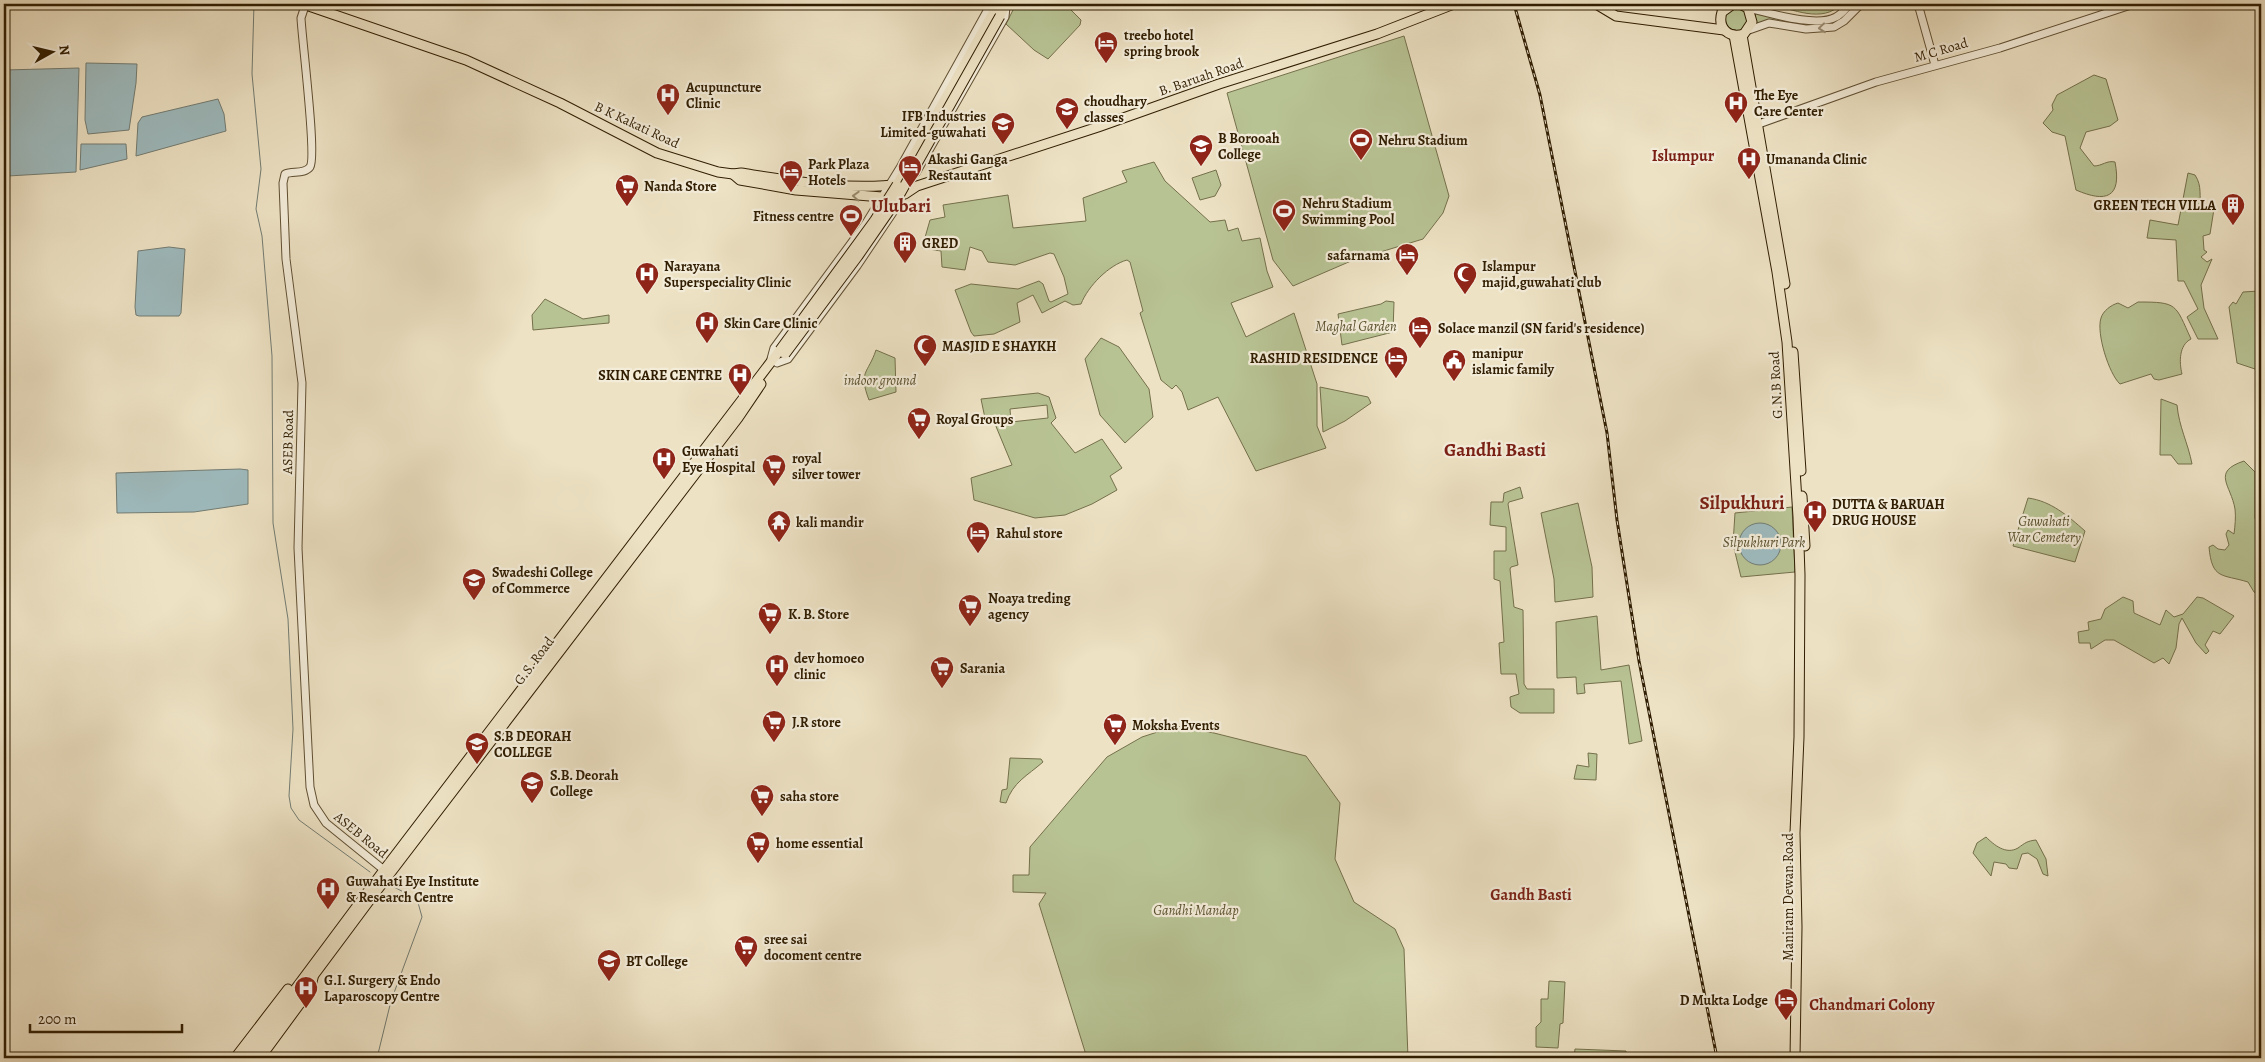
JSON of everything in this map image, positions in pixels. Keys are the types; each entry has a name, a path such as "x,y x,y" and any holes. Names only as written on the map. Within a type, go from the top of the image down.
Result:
{"main road":[{"name":"B. Baruah Road","path":"905,194 914,184 1098,127 1218,84 1365,38 1454,4"},
{"path":"1596,4 1608,13 1633,19 1699,26 1741,34 1752,18 1735,7"},
{"name":"B K Kakati Road","path":"304,5 466,60 515,81 657,153 718,172 733,174 741,172 798,182 889,186 914,184"},
{"path":"773,363 884,219 910,177 1000,7"},
{"path":"1699,26 1735,7"},
{"path":"1724,30 1735,7"},
{"name":"G.N.B Road","path":"1741,34 1782,263 1795,371 1805,520 1802,736"},
{"name":"G.N.B Road","path":"1741,34 1787,342 1800,575 1802,736"},
{"path":"733,174 740,180 796,190 882,197 905,194"},
{"name":"G.S. Road","path":"311,973 384,870 773,363"},
{"name":"G.S. Road","path":"311,973 738,418 773,363"},
{"name":"Maniram Dewan Road","path":"1795,1058 1797,928 1795,833 1802,736"},
{"name":"Maniram Dewan Road","path":"1800,1058 1802,736"},
{"path":"252,1058 311,973"},
{"path":"235,1058 296,978 311,973"},
{"path":"260,1058 310,990 311,973"},
{"path":"244,1058 303,984"}],"street":[{"path":"1735,7 1821,21 1836,18 1850,4"},
{"path":"1741,34 1769,23 1806,29 1834,27 1844,21 1861,4"},
{"path":"1918,4 1935,65"},
{"name":"M C Road","path":"1756,125 1876,82 2000,48 2134,4"},
{"name":"ASEB Road","path":"304,5 301,18 312,139 312,161 309,169 305,171 286,173 283,183 286,260 302,383 298,548 310,786 314,805 326,823 384,870"},
{"path":"905,194 864,257 788,358 773,363 774,348 842,257 889,186 987,11 1000,7 1005,17 914,184"},
{"path":"849,247 864,257"},
{"path":"842,257 856,267"}],"green space":[{"path":"1016,4 1065,4 1081,20 1080,25 1048,59 1034,50 1006,24"},
{"path":"1770,4 1841,4 1834,10 1816,14"},
{"path":"1854,4 1858,4 1845,18 1834,25 1804,26 1781,21 1756,24 1755,13 1797,22 1829,23 1840,19"},
{"path":"1737,5 1746,12 1747,23 1743,30 1731,32 1725,24 1725,12"},
{"path":"1404,36 1449,196 1443,213 1423,239 1351,261 1293,286 1273,260 1227,93"},
{"path":"2094,75 2106,79 2118,120 2110,126 2086,132 2080,148 2094,166 2115,162 2117,174 2114,190 2103,196 2087,194 2076,190 2065,136 2052,132 2043,123 2053,110 2052,105 2057,95"},
{"path":"1154,162 1165,181 1210,222 1225,220 1228,231 1238,228 1242,241 1260,238 1267,271 1273,287 1231,303 1246,337 1294,313 1317,384 1317,426 1326,448 1256,471 1218,397 1188,410 1182,392 1176,385 1172,389 1161,380 1140,313 1143,311 1130,262 1127,260 1106,271 1094,283 1081,304 1073,305 1065,301 1042,313 1033,295 1017,303 1020,322 994,334 974,336 955,290 971,284 1018,289 1039,281 1043,284 1051,302 1068,294 1064,277 1054,254 1050,253 1015,265 988,262 982,251 970,247 965,270 942,267 941,251 922,248 930,220 945,217 943,205 1008,195 1013,228 1086,221 1083,198 1127,182 1122,171"},
{"path":"1216,170 1221,185 1215,196 1200,200 1192,178"},
{"path":"2188,173 2195,175 2197,179 2202,209 2214,209 2210,234 2203,236 2204,250 2207,252 2201,257 2207,262 2212,259 2201,285 2204,308 2218,339 2198,339 2187,317 2198,309 2184,281 2178,281 2176,240 2147,238 2150,220 2178,225"},
{"path":"2261,286 2261,371 2237,363 2229,307 2233,302 2236,304 2243,292 2259,291"},
{"path":"545,299 583,319 609,315 609,323 533,330 532,315"},
{"name":"Maghal Garden","path":"1386,301 1394,302 1393,332 1342,345 1338,314 1381,304"},
{"path":"2138,302 2168,304 2174,307 2182,318 2191,339 2184,345 2182,350 2180,364 2182,374 2159,380 2154,379 2151,374 2120,384 2116,379 2104,353 2100,333 2101,318 2105,311 2115,304 2118,303 2128,308"},
{"path":"1101,338 1119,347 1149,389 1153,417 1125,443 1100,415 1085,359"},
{"name":"indoor ground","path":"876,350 895,358 896,392 869,400 864,378"},
{"path":"1320,387 1368,397 1371,403 1345,421 1323,432"},
{"path":"1038,393 1049,397 1056,418 1051,423 1075,453 1102,439 1122,468 1110,476 1117,490 1092,504 1065,515 1035,518 974,500 971,478 1012,465 995,424 986,423 981,399","holes":["1047,405 1048,418 1011,422 1010,409"]},
{"path":"2161,399 2177,405 2192,464 2178,464 2171,455 2160,455"},
{"path":"2244,461 2255,472 2255,519 2261,525 2261,596 2254,592 2248,582 2220,574 2210,558 2209,547 2213,545 2218,549 2225,550 2229,545 2226,534 2228,530 2234,534 2235,509 2226,475 2228,470 2234,465"},
{"path":"1520,487 1523,498 1508,504 1518,565 1510,569 1514,607 1523,610 1524,684 1527,689 1554,689 1554,713 1520,713 1511,707 1510,697 1519,694 1516,674 1501,674 1499,643 1504,642 1500,581 1494,579 1494,551 1506,551 1506,527 1490,525 1491,502 1503,502 1504,493"},
{"name":"Guwahati War Cemetery","path":"2028,498 2052,506 2085,531 2075,562 2013,546"},
{"path":"1578,503 1592,567 1593,597 1555,602 1554,579 1541,513"},
{"name":"Silpukhuri Park","path":"1792,507 1795,572 1741,577 1733,544 1735,513"},
{"path":"2123,597 2133,601 2134,613 2160,625 2166,610 2174,617 2183,614 2197,597 2203,598 2234,616 2220,634 2213,631 2205,645 2209,651 2206,654 2196,643 2182,618 2179,624 2176,648 2169,664 2163,658 2154,663 2114,640 2105,640 2091,649 2090,643 2079,643 2078,632 2089,630 2088,622 2101,619 2105,609"},
{"path":"1597,616 1601,670 1629,665 1642,741 1629,744 1621,681 1584,684 1585,693 1577,694 1576,677 1557,678 1556,622"},
{"name":"Gandhi Mandap","path":"1176,726 1214,733 1306,756 1340,803 1335,859 1354,902 1395,929 1404,949 1408,1058 1087,1058 1039,904 1046,893 1013,892 1013,875 1029,875 1030,847 1107,757 1142,737"},
{"path":"1588,753 1597,754 1596,780 1574,779 1577,765 1589,767"},
{"path":"1010,758 1041,759 1043,762 1017,784 1006,803 1000,802 1002,790 1007,789"},
{"path":"1986,837 1996,846 2005,850 2014,850 2036,840 2046,859 2048,876 2043,874 2037,859 2028,853 2022,854 2017,869 2009,868 2006,864 1994,862 1991,876 1973,853 1977,843"},
{"path":"1549,981 1565,982 1563,1023 1560,1024 1558,1048 1536,1047 1536,1027 1541,1022 1541,999 1548,999"},
{"path":"1575,1049 1626,1051 1626,1058 1574,1058"}],"water":[{"path":"86,63 137,64 129,130 88,134 85,120"},
{"path":"79,68 76,172 8,176 5,70"},
{"path":"218,99 224,114 226,131 136,156 138,123 142,117"},
{"path":"81,144 126,144 127,159 80,170"},
{"path":"169,247 185,249 181,313 179,316 136,315 138,251"},
{"path":"248,470 248,504 194,512 117,513 116,473"},
{"path":"1756,523 1764,523 1775,529 1781,544 1775,559 1764,565 1756,565 1745,559 1739,548 1739,540 1745,529"}],"waterway":[{"path":"254,4 252,74 261,169 256,209 262,236 272,356 273,523 288,619 293,729 289,796 291,808 299,820 370,872"},
{"path":"377,1058 391,1001 422,917 417,899 392,886"}],"railway":[{"path":"1514,4 1540,95 1607,433 1617,520 1639,661 1717,1058"}],"place":[{"name":"treebo hotel spring brook","path":"1106,64"},
{"name":"Acupuncture Clinic","path":"668,116"},
{"name":"The Eye Care Center","path":"1736,124"},
{"name":"choudhary classes","path":"1067,130"},
{"name":"IFB Industries Limited-guwahati","path":"1003,145"},
{"name":"Nehru Stadium","path":"1361,161"},
{"name":"B Borooah College","path":"1201,167"},
{"name":"Umananda Clinic","path":"1749,180"},
{"name":"Akashi Ganga Restautant","path":"910,188"},
{"name":"Park Plaza Hotels","path":"791,193"},
{"name":"Nanda Store","path":"627,207"},
{"name":"GREEN TECH VILLA","path":"2233,226"},
{"name":"Nehru Stadium Swimming Pool","path":"1284,232"},
{"name":"Fitness centre","path":"851,237"},
{"name":"GRED","path":"905,264"},
{"name":"safarnama","path":"1407,276"},
{"name":"Narayana Superspeciality Clinic","path":"647,295"},
{"name":"Islampur majid,guwahati club","path":"1465,295"},
{"name":"Skin Care Clinic","path":"707,344"},
{"name":"Solace manzil (SN farid's residence)","path":"1420,349"},
{"name":"MASJID E SHAYKH","path":"925,367"},
{"name":"RASHID RESIDENCE","path":"1396,379"},
{"name":"manipur islamic family","path":"1454,382"},
{"name":"SKIN CARE CENTRE","path":"740,396"},
{"name":"Royal Groups","path":"919,440"},
{"name":"Guwahati Eye Hospital","path":"664,480"},
{"name":"royal silver tower","path":"774,487"},
{"name":"DUTTA & BARUAH DRUG HOUSE","path":"1815,533"},
{"name":"kali mandir","path":"779,543"},
{"name":"Rahul store","path":"978,554"},
{"name":"Swadeshi College of Commerce","path":"474,601"},
{"name":"Noaya treding agency","path":"970,627"},
{"name":"K. B. Store","path":"770,635"},
{"name":"dev homoeo clinic","path":"777,687"},
{"name":"Sarania","path":"942,689"},
{"name":"J.R store","path":"774,743"},
{"name":"Moksha Events","path":"1115,746"},
{"name":"S.B DEORAH COLLEGE","path":"477,765"},
{"name":"S.B. Deorah College","path":"532,804"},
{"name":"saha store","path":"762,817"},
{"name":"home essential","path":"758,864"},
{"name":"Guwahati Eye Institute & Research Centre","path":"328,910"},
{"name":"sree sai docoment centre","path":"746,968"},
{"name":"BT College","path":"609,982"},
{"name":"G.I. Surgery & Endo Laparoscopy Centre","path":"306,1009"},
{"name":"D Mukta Lodge","path":"1786,1021"}],"district":[{"name":"Islumpur","path":"1683,156"},
{"name":"Ulubari","path":"901,206"},
{"name":"Gandhi Basti","path":"1495,450"},
{"name":"Silpukhuri","path":"1742,503"},
{"name":"Gandh Basti","path":"1531,895"},
{"name":"Chandmari Colony","path":"1872,1005"}]}
